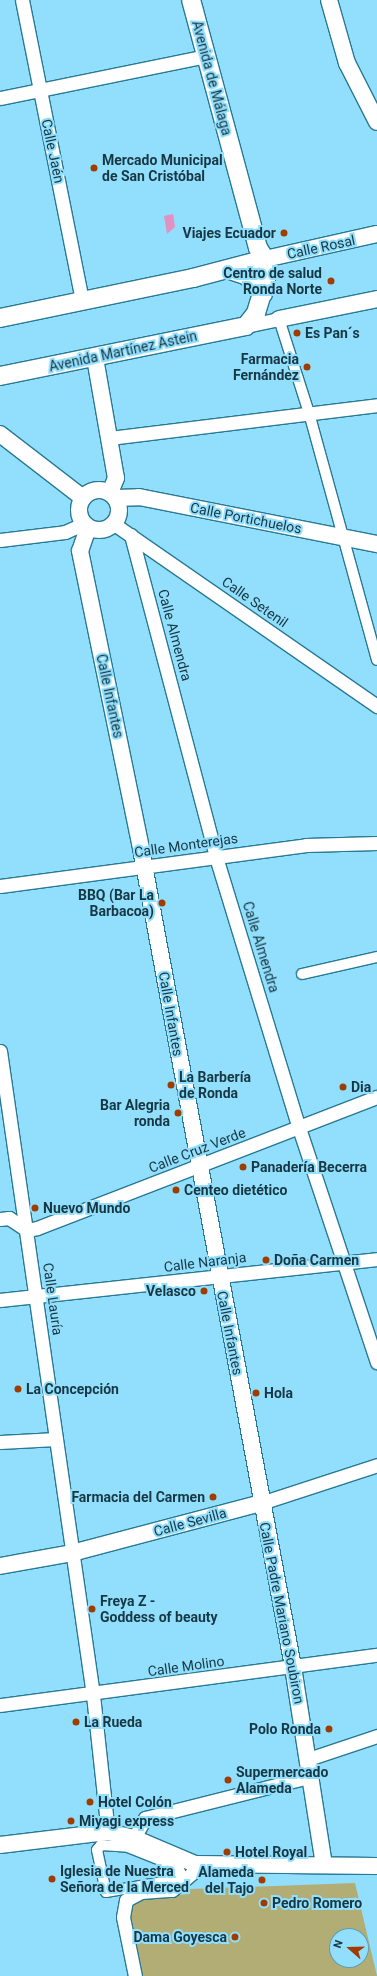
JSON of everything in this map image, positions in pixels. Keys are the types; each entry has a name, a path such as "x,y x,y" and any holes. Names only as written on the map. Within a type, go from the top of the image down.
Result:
{"main road":[{"name":"Avenida de Málaga","path":"191,0 259,256"},
{"path":"0,318 230,270 259,256 263,294 256,313 246,326"},
{"path":"230,270 247,276 263,294"},
{"name":"Avenida Martínez Astein","path":"0,376 95,358 246,326"}],"street":[{"name":"Calle Jaén","path":"22,0 82,301"},
{"path":"329,0 347,63 377,122"},
{"path":"0,98 206,56"},
{"name":"Calle Rosal","path":"259,256 377,234"},
{"path":"377,299 278,319 309,413 345,537 377,660"},
{"name":"Avenida Martínez Astein","path":"246,326 278,319"},
{"path":"0,540 65,532 86,526 102,531 114,524 119,511 112,496 116,478 95,358"},
{"path":"110,438 377,405"},
{"path":"0,434 83,498"},
{"path":"86,526 78,508 83,498 98,490 112,496"},
{"name":"Calle Portichuelos","path":"112,496 139,497 377,544"},
{"name":"Calle Setenil","path":"114,524 377,706"},
{"name":"Calle Infantes","path":"86,526 80,551 144,868 262,1503"},
{"name":"Calle Almendra","path":"131,535 216,856 299,1128 377,1362"},
{"name":"Calle Monterejas","path":"0,886 144,868 216,856 306,845 377,843"},
{"path":"302,974 377,957"},
{"name":"Calle Lauría","path":"0,1051 37,1298 93,1695 108,1832"},
{"name":"Calle Cruz Verde","path":"27,1230 199,1167 377,1097"},
{"path":"0,1219 9,1218 27,1230"},
{"name":"Calle Naranja","path":"0,1300 37,1298 377,1259"},
{"path":"0,1442 56,1438"},
{"name":"Calle Sevilla","path":"0,1566 72,1553 262,1503 377,1465"},
{"name":"Calle Padre Mariano Soubiron","path":"262,1503 312,1776 324,1865"},
{"name":"Calle Molino","path":"0,1705 93,1695 377,1655"},
{"path":"308,1759 377,1736"},
{"path":"134,1838 145,1818 312,1776"},
{"path":"0,1845 108,1832 134,1838 195,1864 377,1866"},
{"path":"101,1845 128,1847 178,1867 181,1874 175,1880 106,1892 97,1850 101,1845"},
{"path":"135,1976 123,1917 126,1900 141,1892 172,1890 192,1873 195,1864"}],"shaded area":[{"path":"173,214 175,227 167,234 164,216"},
{"path":"355,1883 366,1928 329,1928 329,1968 369,1968 369,1942 377,1976 143,1976 131,1915 134,1904 143,1898 190,1894 190,1889"}],"place":[{"name":"Mercado Municipal de San Cristóbal","path":"94,168"},
{"name":"Viajes Ecuador","path":"284,233"},
{"name":"Centro de salud Ronda Norte","path":"331,281"},
{"name":"Es Pan´s","path":"297,333"},
{"name":"Farmacia Fernández","path":"307,367"},
{"name":"BBQ (Bar La Barbacoa)","path":"162,903"},
{"name":"La Barbería de Ronda","path":"171,1085"},
{"name":"Dia","path":"343,1087"},
{"name":"Bar Alegria ronda","path":"178,1113"},
{"name":"Panadería Becerra","path":"243,1167"},
{"name":"Centeo dietético","path":"176,1190"},
{"name":"Nuevo Mundo","path":"35,1208"},
{"name":"Doña Carmen","path":"266,1260"},
{"name":"Velasco","path":"204,1291"},
{"name":"La Concepción","path":"18,1389"},
{"name":"Hola","path":"256,1393"},
{"name":"Farmacia del Carmen","path":"213,1497"},
{"name":"Freya Z - Goddess of beauty","path":"92,1609"},
{"name":"La Rueda","path":"76,1722"},
{"name":"Polo Ronda","path":"329,1729"},
{"name":"Supermercado Alameda","path":"228,1780"},
{"name":"Hotel Colón","path":"90,1802"},
{"name":"Miyagi express","path":"71,1821"},
{"name":"Hotel Royal","path":"227,1852"},
{"name":"Iglesia de Nuestra Señora de la Merced","path":"52,1879"},
{"name":"Alameda del Tajo","path":"262,1880"},
{"name":"Pedro Romero","path":"264,1903"},
{"name":"Dama Goyesca","path":"235,1937"}]}
